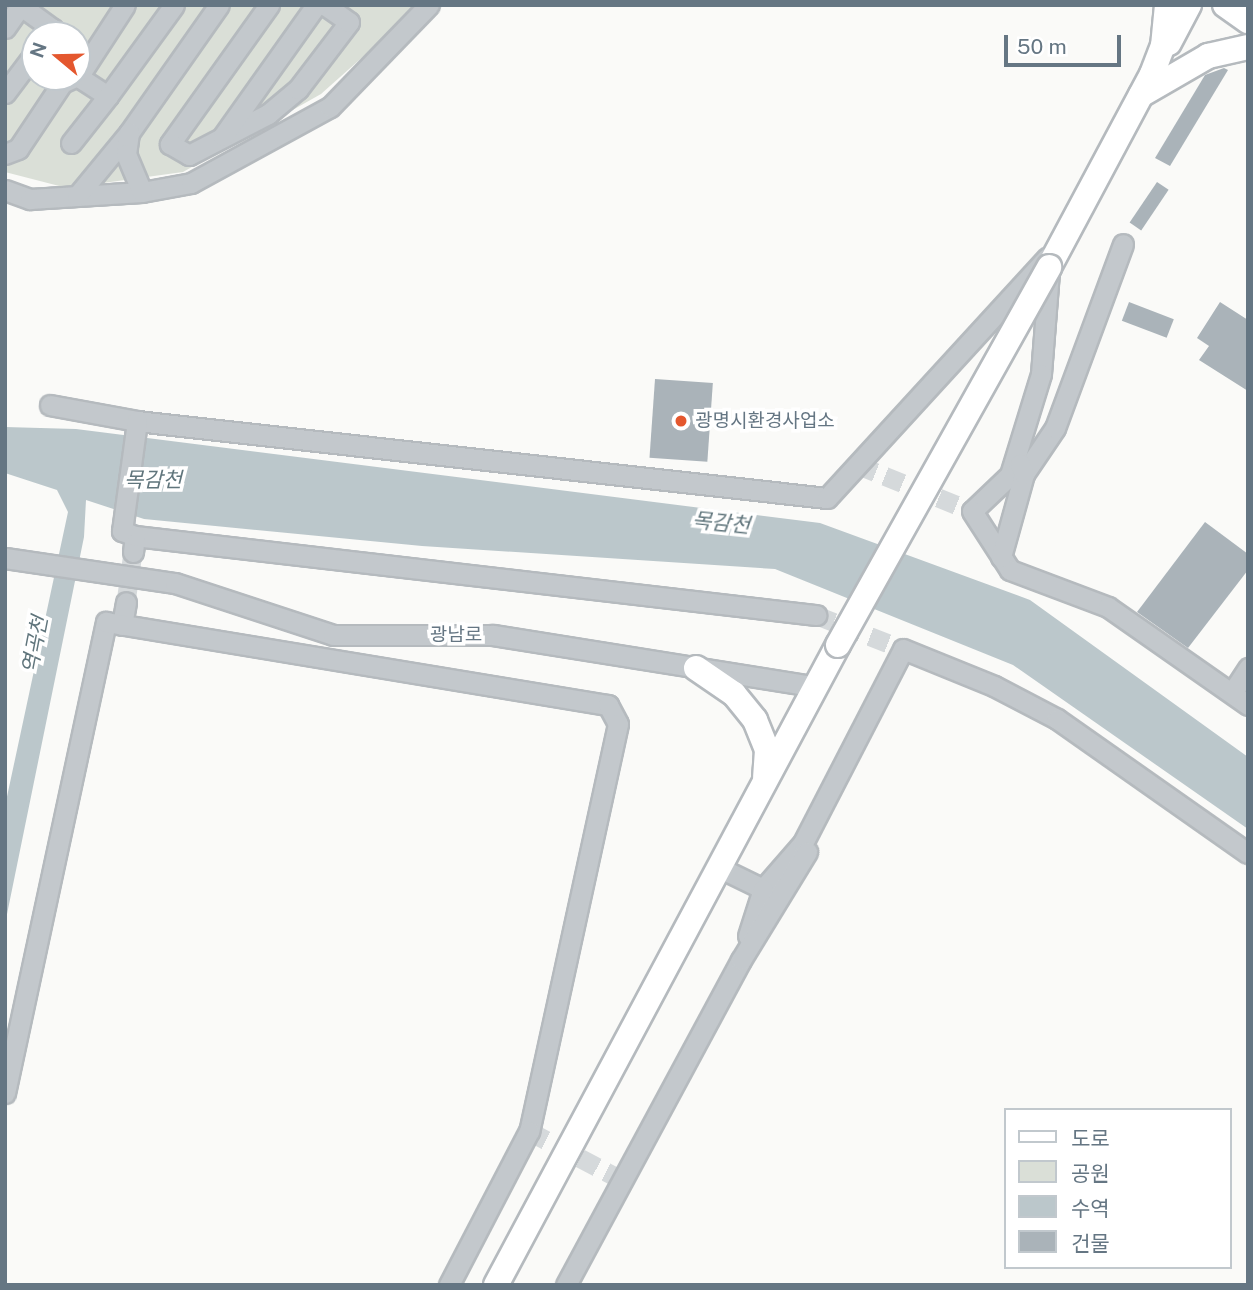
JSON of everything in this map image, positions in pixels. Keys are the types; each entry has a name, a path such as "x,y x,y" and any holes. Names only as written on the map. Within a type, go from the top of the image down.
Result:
{"main road":[{"path":"1146,85 1163,46 1167,5"},
{"path":"496,1285 838,645 1049,267 1189,5"},
{"path":"1225,5 1248,21"},
{"path":"1146,85 1208,55 1248,47"},
{"path":"696,668 734,694 755,720 767,750 763,787"}],"street":[{"path":"91,49 125,5"},
{"path":"71,143 174,5"},
{"path":"77,196 129,133 219,5"},
{"path":"269,5 170,144 189,155 268,114 298,89 349,23 325,5"},
{"path":"222,138 316,5"},
{"path":"5,190 30,199 142,192 191,183 330,107 429,5"},
{"path":"5,28 21,6 42,21"},
{"path":"5,93 21,74"},
{"path":"91,88 108,96"},
{"path":"5,154 18,149 59,91"},
{"path":"129,133 126,154 142,192"},
{"path":"50,405 137,421 827,498 1063,240"},
{"path":"1002,557 1024,474 1055,428 1123,244"},
{"path":"1049,267 1041,374 1017,454 1010,475 972,511 1010,570 1108,607 1240,699 1248,668"},
{"path":"137,421 130,540 816,615"},
{"path":"1017,454 1024,474"},
{"name":"광남로","path":"13,559 175,583 333,635 493,635 816,687"},
{"path":"122,625 126,601"},
{"path":"5,1093 106,622 608,705 618,724 529,1131 450,1285"},
{"path":"741,960 763,889 803,843 903,649 994,687 1058,719 1248,853"},
{"path":"566,1285 741,960 808,850 818,814"},
{"path":"720,868 763,889"}],"green space":[{"path":"5,5 421,5 321,94 183,172 67,188 5,172"}],"water":[{"name":"목감천","path":"5,427 76,429 820,523 1030,600 1248,757 1248,829 1013,665 775,569 422,546 144,519 86,500 84,537 5,924 5,806 68,512 57,490 5,473"}],"building":[{"path":"1224,68 1228,70 1170,166 1155,158 1205,75"},
{"path":"1157,182 1169,190 1141,230 1130,223"},
{"path":"1129,302 1174,319 1167,338 1122,321"},
{"path":"1220,302 1248,320 1248,391 1199,360 1209,346 1197,338"},
{"name":"광명시환경사업소","path":"655,379 713,383 707,462 649,458"},
{"path":"1205,522 1248,554 1248,570 1188,648 1137,612"}],"tunnel":[{"path":"858,465 972,511"},
{"path":"126,602 133,552"},
{"path":"816,615 903,649"},
{"path":"529,1131 622,1180"}],"place":[{"name":"광명시환경사업소","path":"681,421"}],"water label":[{"name":"역곡천","path":"35,645"}]}
